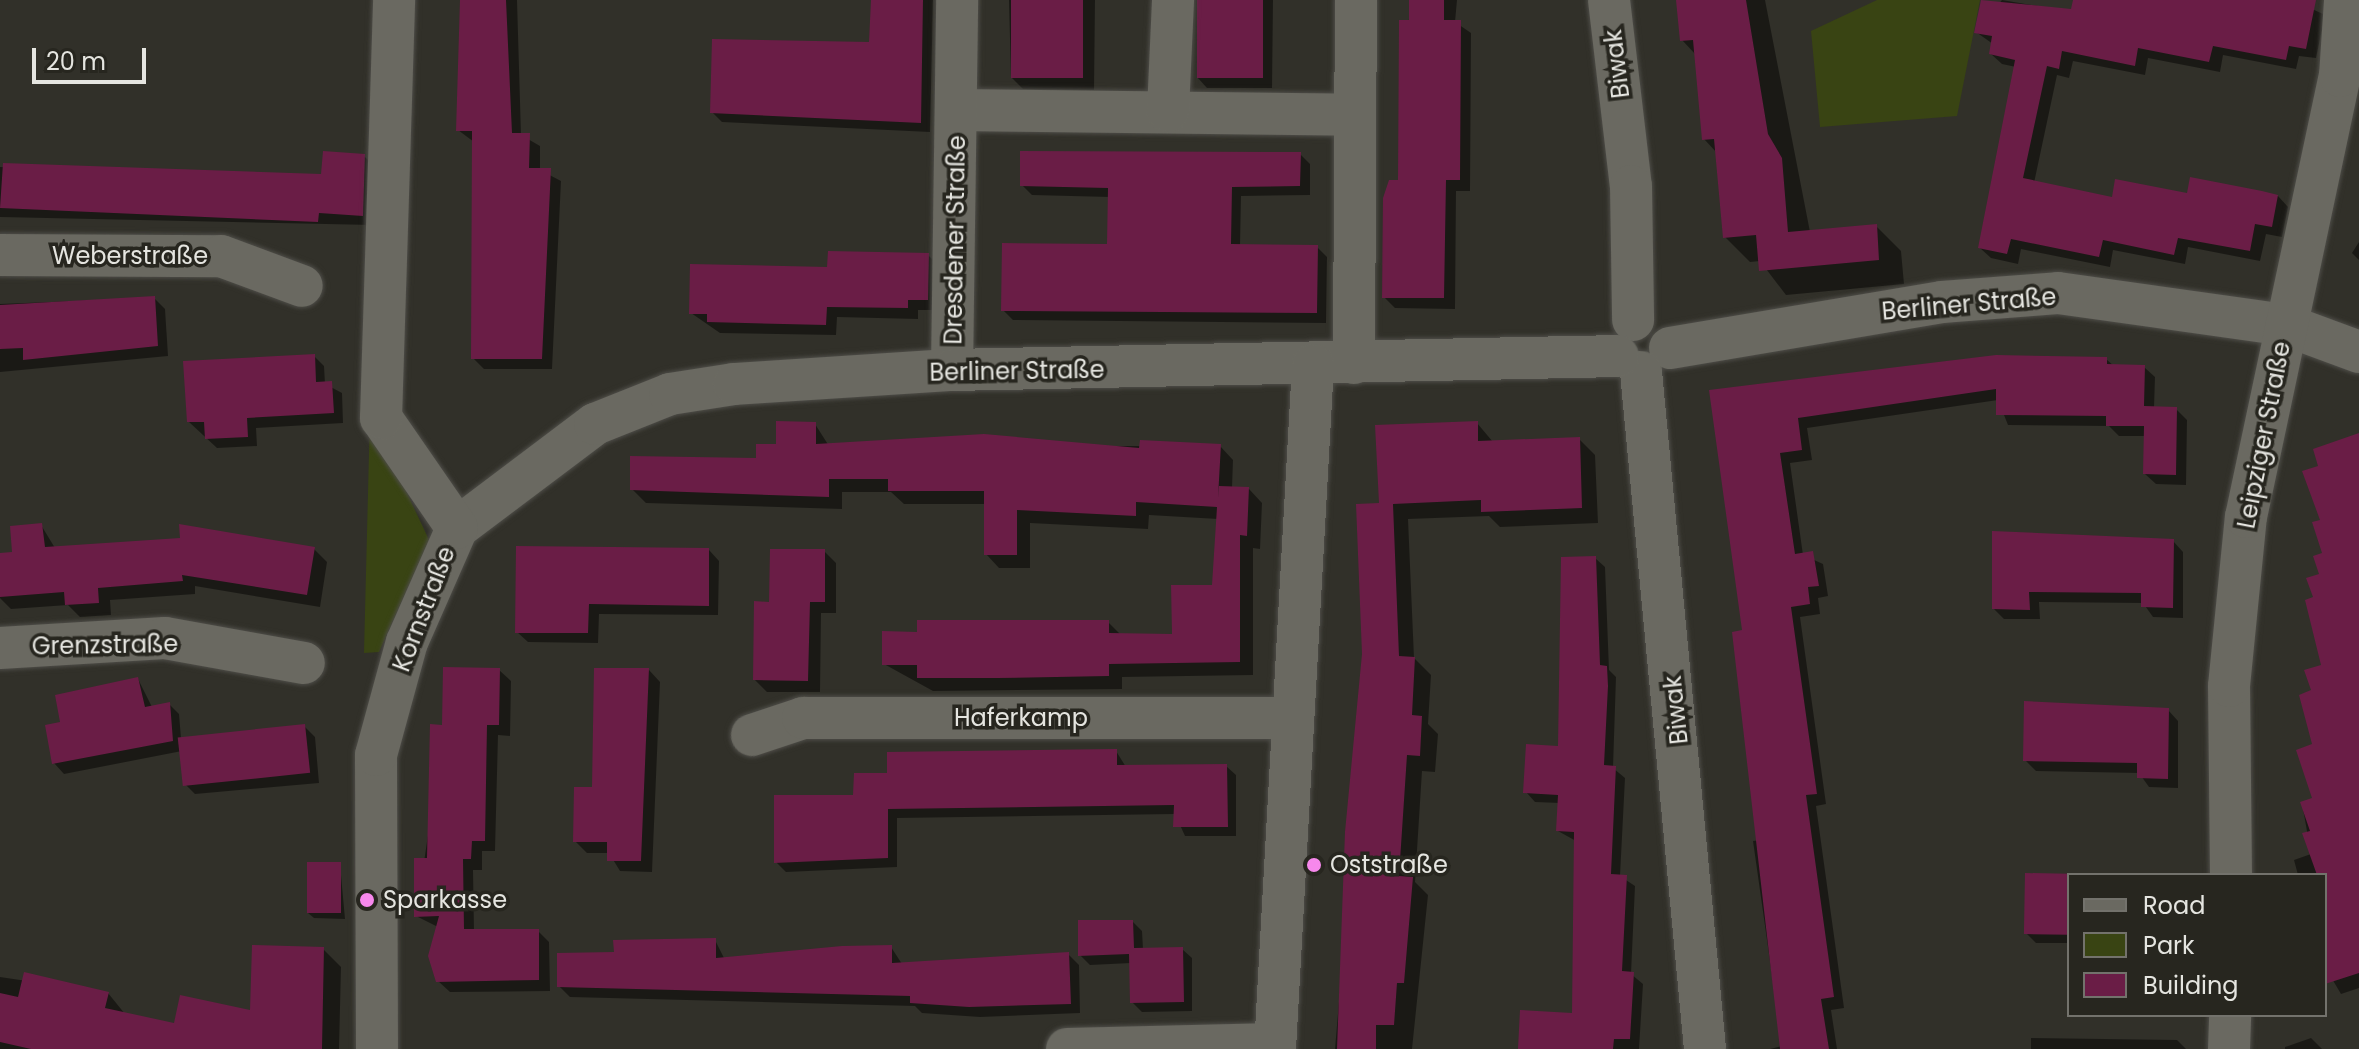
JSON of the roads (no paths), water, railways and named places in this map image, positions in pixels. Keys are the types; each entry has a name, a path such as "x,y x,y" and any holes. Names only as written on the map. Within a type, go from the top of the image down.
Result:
{"street":[{"name":"Kornstraße","path":"377,1049 376,755 407,642 457,528 381,418 394,0"},
{"name":"Dresdener Straße","path":"952,370 957,0"},
{"path":"1168,111 1173,0"},
{"path":"1354,363 1356,0"},
{"name":"Biwak","path":"1609,0 1631,186 1641,349 1705,1049"},
{"name":"Leipziger Straße","path":"2231,873 2229,686 2246,517 2340,76 2345,0"},
{"name":"Dresdener Straße","path":"957,110 1355,115"},
{"name":"Weberstraße","path":"0,255 221,256 302,286"},
{"name":"Berliner Straße","path":"457,528 595,424 670,394 952,370 1313,365 1641,349 1942,302 2058,293 2286,325 2359,352"},
{"path":"1067,1049 1275,1046 1313,365"},
{"name":"Grenzstraße","path":"0,648 165,638 304,663"},
{"name":"Haferkamp","path":"752,735 803,718 1292,718"},
{"path":"2229,1049 2230,1017"}],"place":[{"name":"Oststraße","path":"1314,865"},
{"name":"Sparkasse","path":"367,900"}]}
